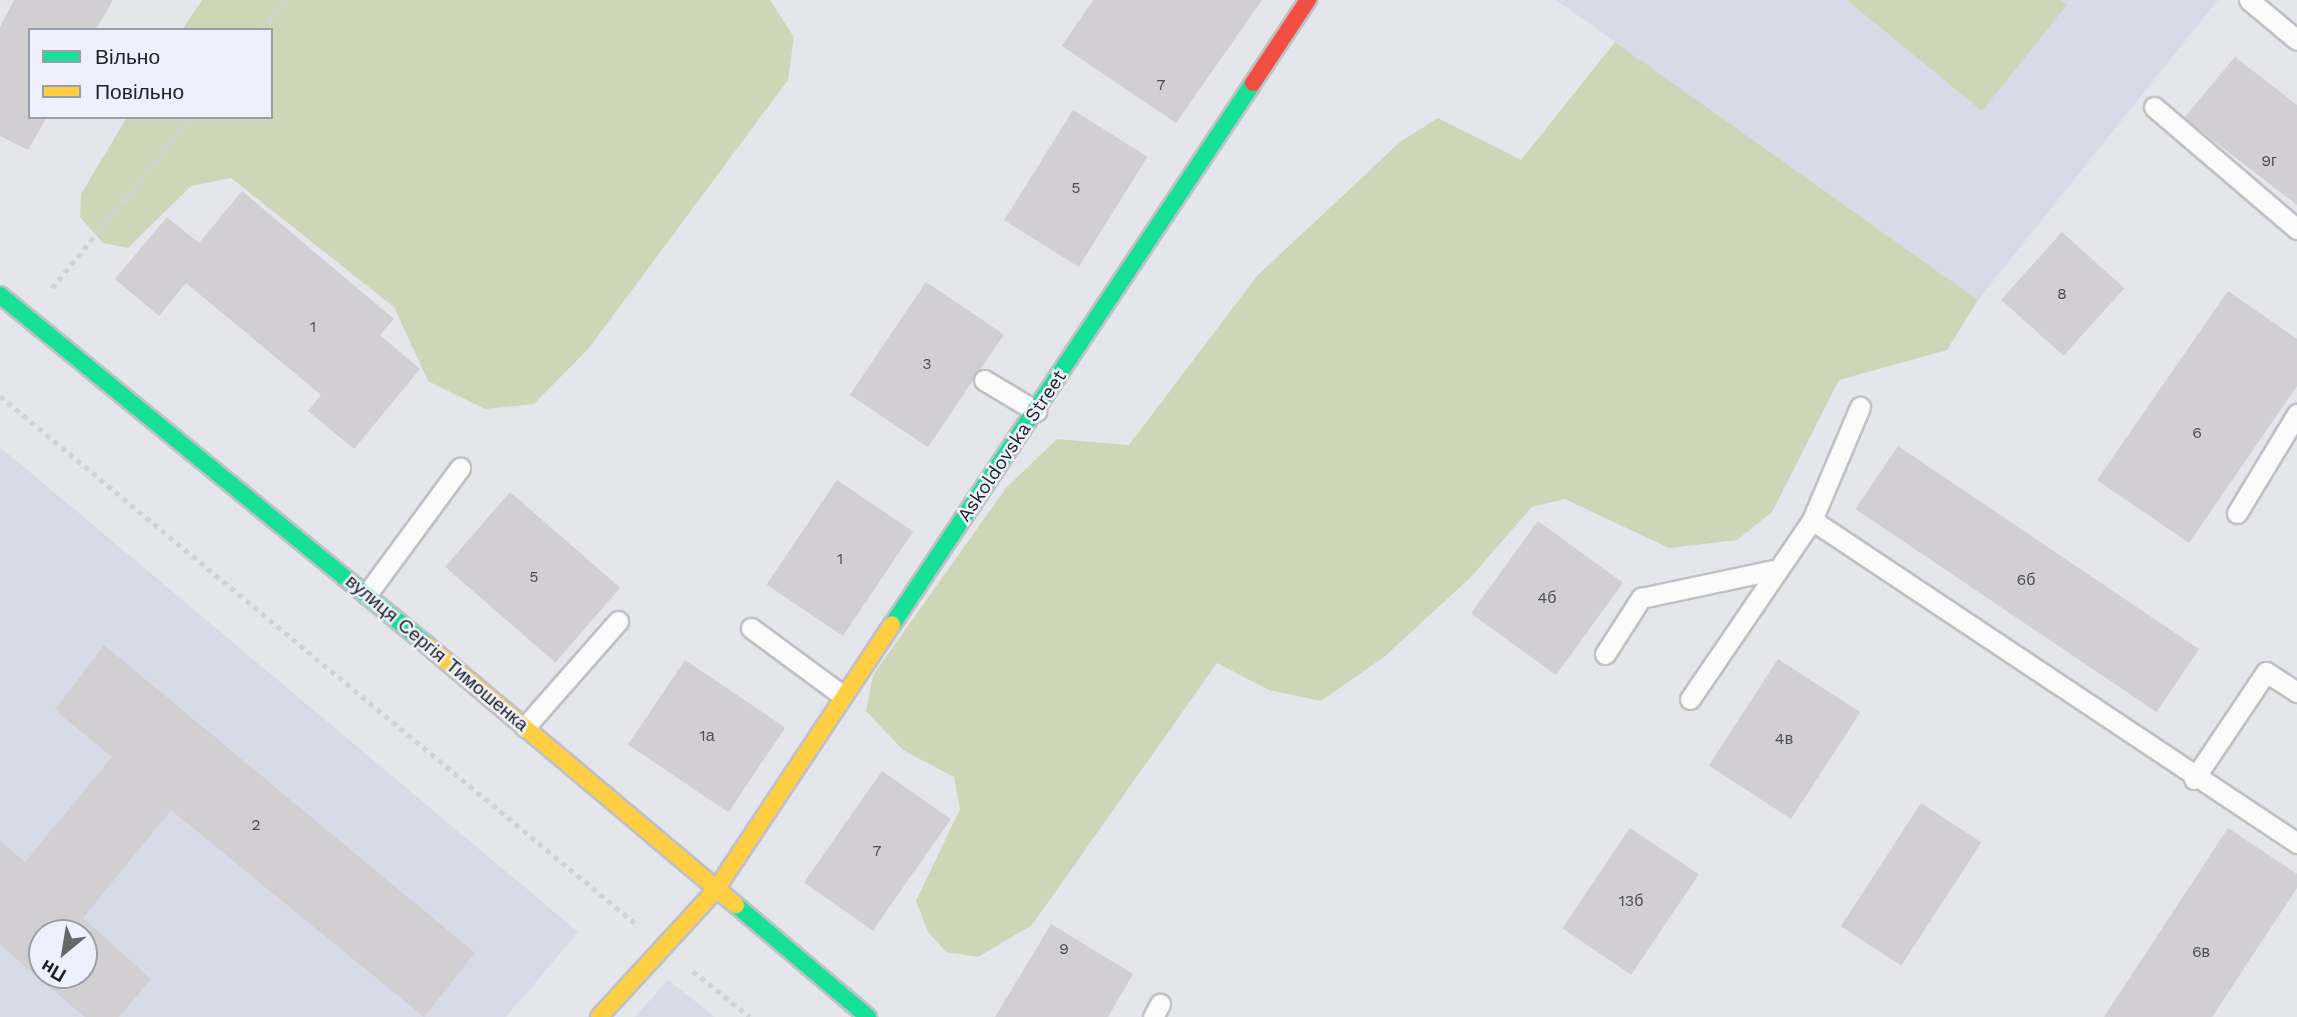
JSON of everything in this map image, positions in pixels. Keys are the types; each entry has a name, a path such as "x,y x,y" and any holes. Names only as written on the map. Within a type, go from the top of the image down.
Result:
{"street":[{"name":"Askoldovska Street","path":"599,1017 715,891 842,695 1036,411 1308,0"},
{"name":"вулиця Сергія Тимошенка","path":"0,295 367,594 715,891 868,1017"}],"lane":[{"path":"2249,0 2297,40"},
{"path":"2154,107 2297,229"},
{"path":"984,380 1036,411"},
{"path":"1690,699 1773,570 1812,520 1860,407"},
{"path":"2237,513 2297,414"},
{"path":"367,594 460,468"},
{"path":"1812,520 2194,779 2297,844"},
{"path":"1605,654 1641,598 1773,570"},
{"path":"525,727 618,621"},
{"path":"751,628 842,695"},
{"path":"2194,779 2266,672 2297,692"}],"path":[{"path":"264,28 286,0"},
{"path":"45,297 189,119"},
{"path":"0,396 750,1017"}],"shaded area":[{"path":"1556,0 2218,0 1978,300"},
{"path":"0,447 578,932 506,1017 0,1017"},
{"path":"668,980 715,1017 635,1017"}],"green space":[{"path":"202,0 770,0 794,37 788,80 589,348 534,404 485,409 428,381 394,307 231,178 191,186 128,248 103,243 80,217 81,194 126,119 273,119 273,28 183,28"},
{"path":"1847,0 2060,0 2067,5 1982,111"},
{"path":"1615,42 1978,300 1947,350 1839,380 1772,512 1737,540 1669,548 1565,499 1532,507 1470,578 1384,657 1321,701 1269,690 1217,663 1032,925 978,957 946,952 928,932 916,901 960,809 954,777 903,750 866,711 873,675 1006,488 1057,439 1129,445 1257,276 1400,142 1438,118 1521,160"}],"building":[{"path":"14,0 113,0 97,28 28,28 28,119 46,119 28,150 0,136 0,27"},
{"path":"1093,0 1262,0 1176,123 1062,46"},
{"path":"2235,57 2297,105 2297,205 2184,118"},
{"path":"1073,110 1148,157 1079,267 1004,220"},
{"path":"242,191 394,319 380,335 420,369 354,449 308,411 321,395 186,283 159,316 115,279 167,217 199,243"},
{"path":"2062,232 2124,288 2064,356 2001,300"},
{"path":"926,282 1004,335 928,447 850,395"},
{"path":"2228,291 2297,339 2297,386 2189,543 2097,480"},
{"path":"1898,446 2199,649 2156,712 1856,509"},
{"path":"837,480 913,531 843,636 767,584"},
{"path":"510,492 620,588 555,663 445,567"},
{"path":"1538,521 1623,583 1556,675 1471,613"},
{"path":"104,645 475,953 424,1017 171,810 84,919 28,919 28,969 0,945 0,841 25,862 112,757 55,710"},
{"path":"1778,659 1860,712 1791,819 1709,766"},
{"path":"685,660 785,728 728,812 628,745"},
{"path":"882,771 951,819 873,931 804,882"},
{"path":"1921,803 1981,842 1901,965 1841,926"},
{"path":"1630,828 1699,874 1631,975 1562,928"},
{"path":"2228,828 2297,874 2297,888 2212,1017 2104,1017"},
{"path":"1051,924 1133,974 1108,1017 995,1017"},
{"path":"98,931 151,979 119,1017 85,1017 52,989 98,989"}],"traffic: fast":[{"path":"892,625 1253,83"},
{"path":"0,295 427,645"},
{"path":"736,905 868,1017"}],"traffic: slow":[{"path":"599,1017 715,891 892,625"},
{"path":"427,645 736,905"}],"traffic: jam":[{"path":"1253,83 1308,0"}]}
